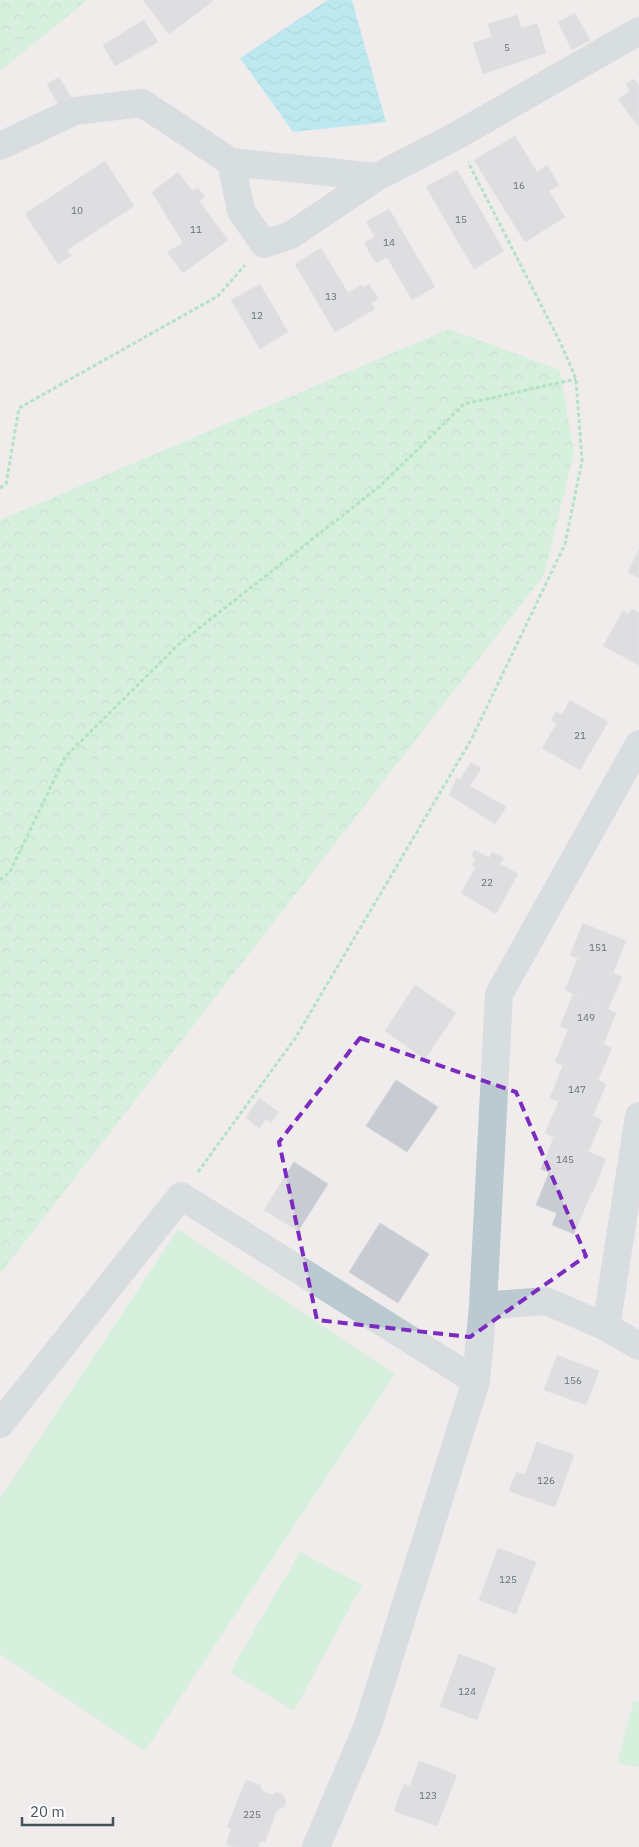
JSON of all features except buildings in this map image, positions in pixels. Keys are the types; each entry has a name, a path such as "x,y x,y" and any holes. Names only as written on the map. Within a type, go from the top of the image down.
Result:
{"street":[{"path":"230,162 241,211 264,244 291,235 377,177 456,136 639,30"},
{"path":"0,146 75,111 142,103 230,162 377,177"},
{"path":"316,1847 367,1728 476,1381 483,1306 499,994 639,744"},
{"path":"606,1327 639,1116"},
{"path":"0,1424 181,1196 476,1381"},
{"path":"483,1306 546,1301 606,1327 639,1346"}],"path":[{"path":"181,1196 296,1037 472,740 565,544 582,461 576,380 561,344 456,136"},
{"path":"0,488 6,484 19,408 218,296 264,244"},
{"path":"0,880 10,872 65,757 180,644 380,486 464,404 576,380"}],"highlighted area":[{"path":"360,1038 516,1092 586,1256 470,1337 317,1320 279,1142"}],"green space":[{"path":"0,0 87,0 0,71"},
{"path":"449,329 560,370 574,453 544,575 0,1274 0,520"},
{"path":"178,1229 395,1374 145,1751 0,1654 0,1498"},
{"path":"300,1552 362,1585 294,1711 230,1672"},
{"path":"634,1701 639,1702 639,1767 617,1763"}],"water":[{"path":"328,0 352,0 386,122 293,132 240,58"}]}
